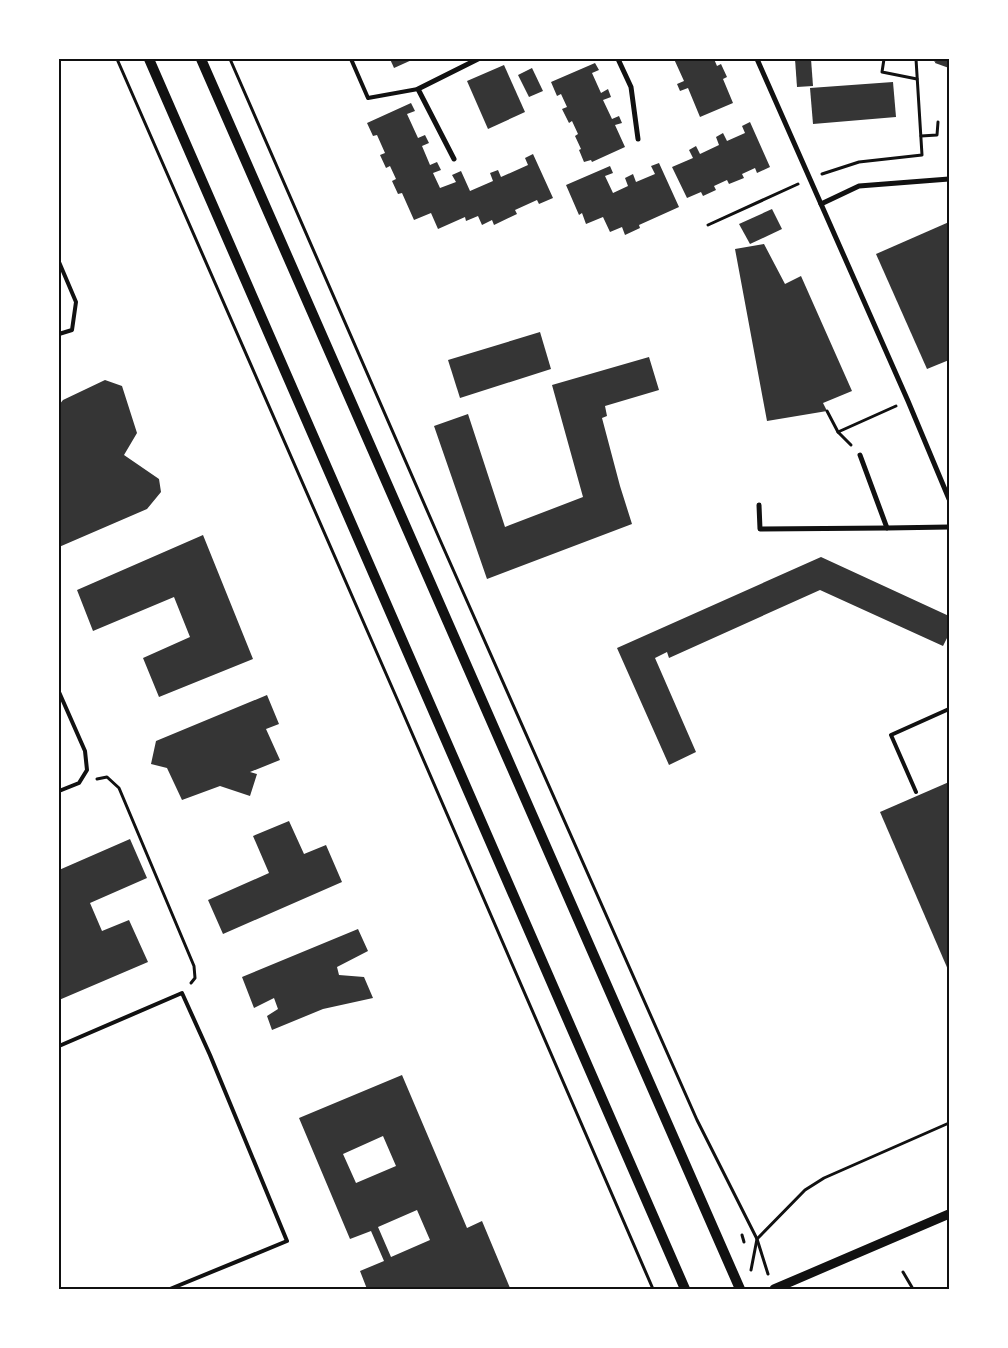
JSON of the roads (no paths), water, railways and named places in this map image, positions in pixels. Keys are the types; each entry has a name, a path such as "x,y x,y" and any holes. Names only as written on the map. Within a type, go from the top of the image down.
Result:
{"main road":[{"path":"149,59 685,1289"},
{"path":"201,59 740,1289"}],"street":[{"path":"454,159 418,88 478,59"},
{"path":"618,59 631,87 638,139"},
{"path":"757,59 908,401 949,499"},
{"path":"821,204 858,186 949,179"},
{"path":"860,455 887,528"},
{"path":"759,506 760,529 949,527"},
{"path":"772,1285 949,1214"}],"lane":[{"path":"351,59 368,98 418,88"},
{"path":"59,262 76,302 72,330 59,334"},
{"path":"59,692 85,752 87,770 79,783 59,791"},
{"path":"916,792 891,736 949,709"},
{"path":"59,1046 182,994 210,1055 287,1241 170,1289"}]}
